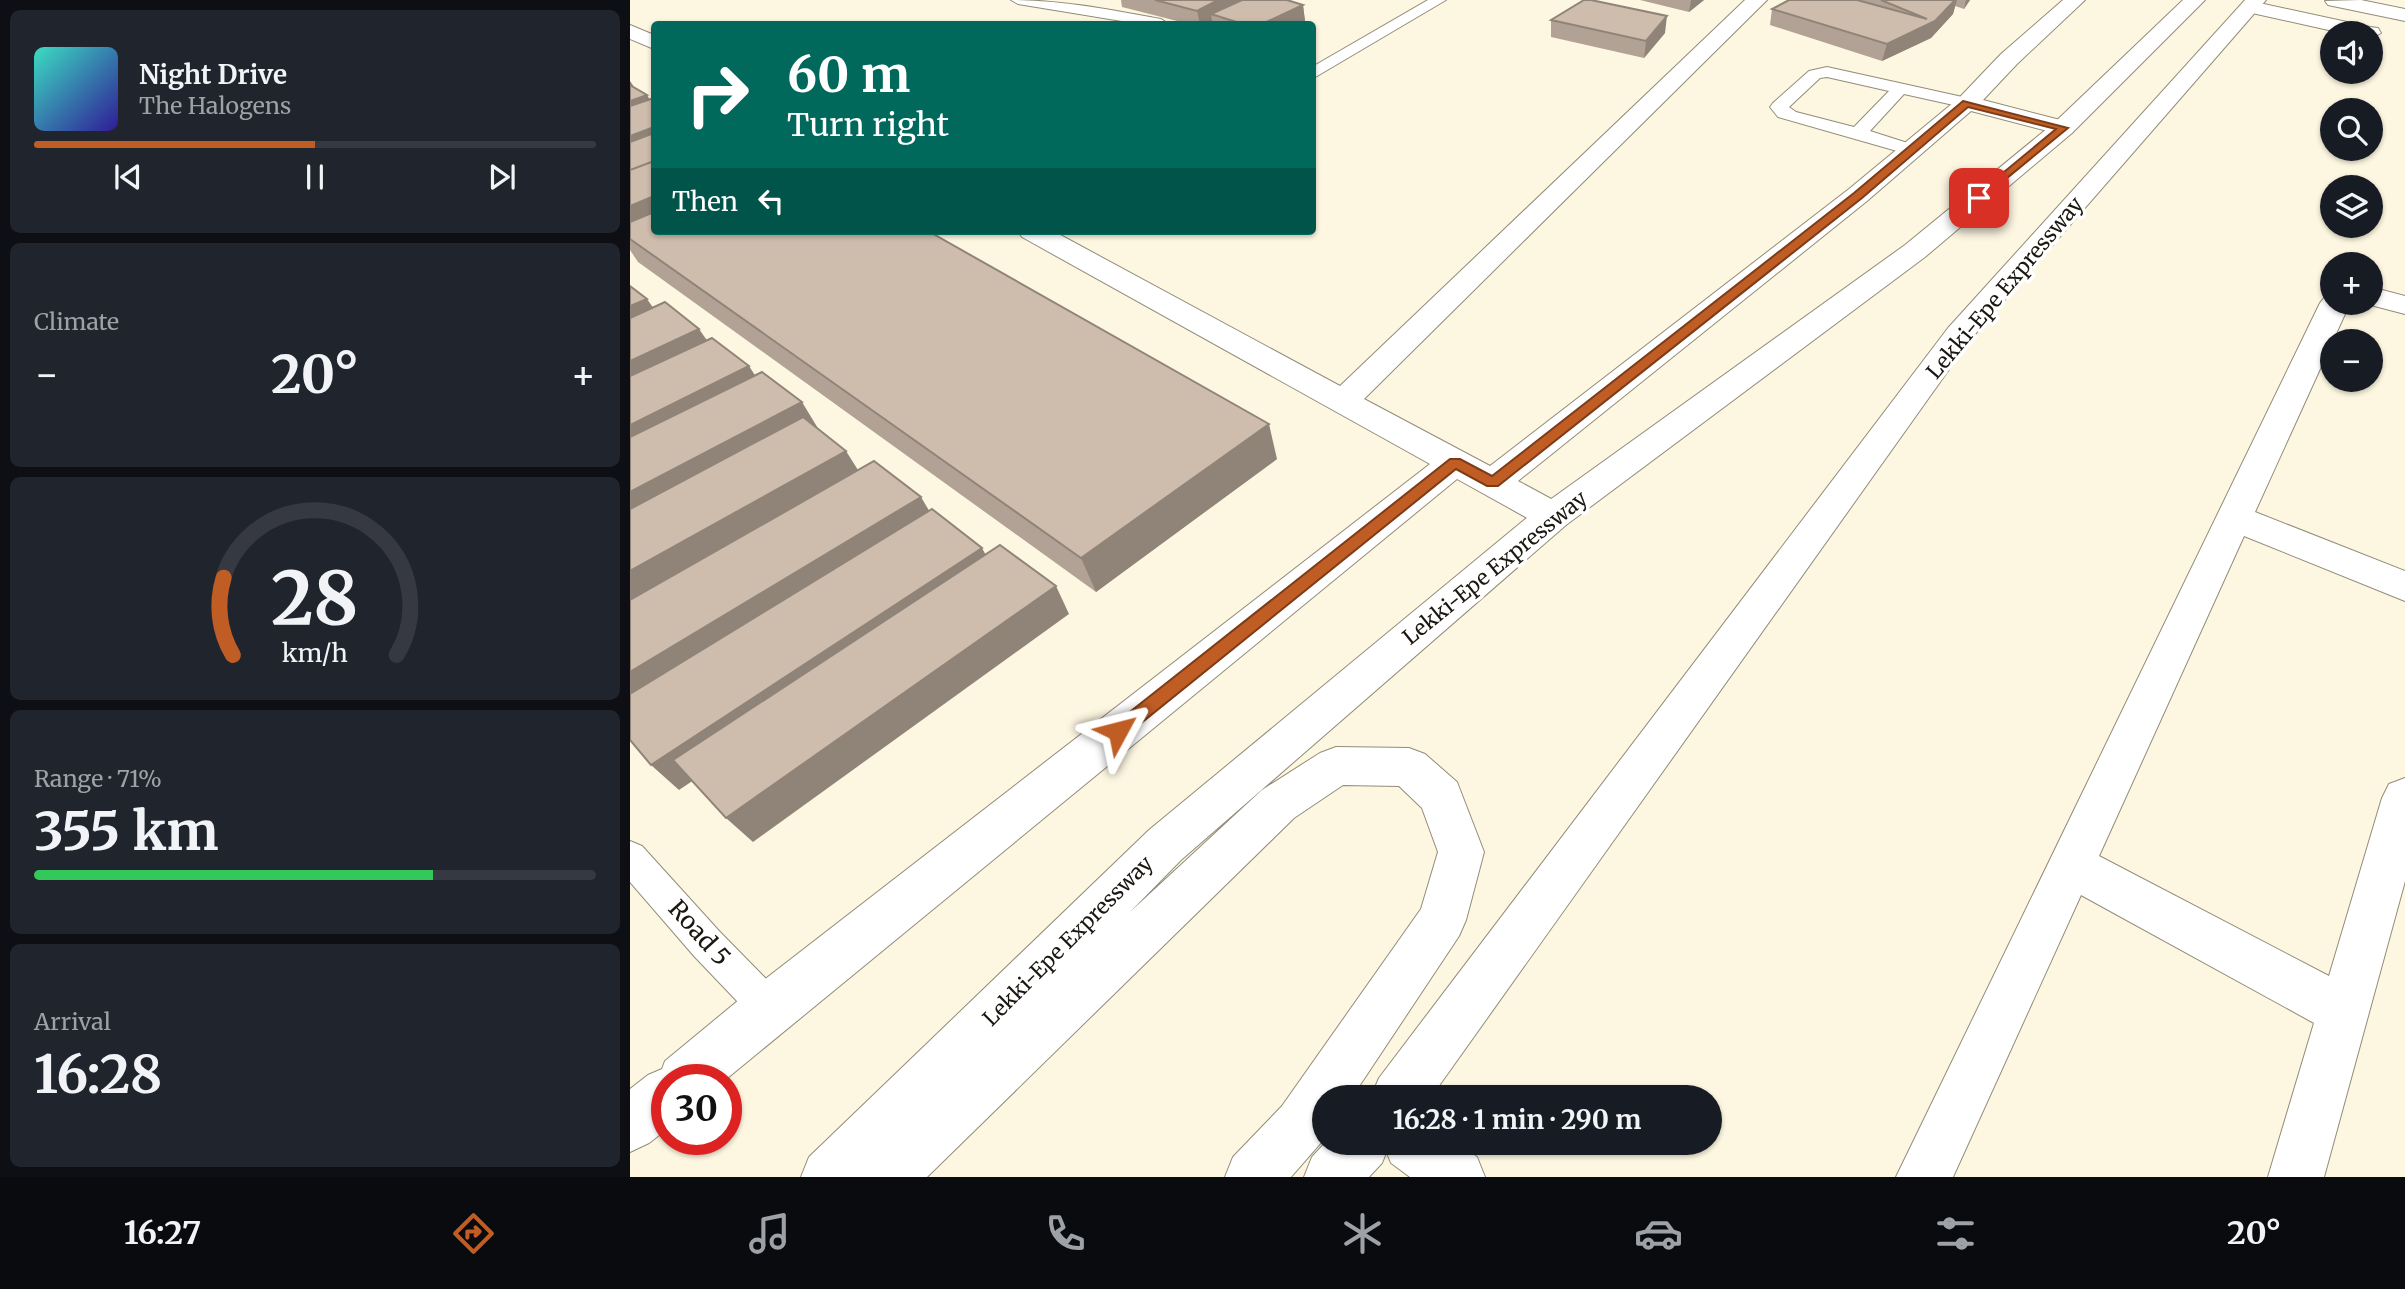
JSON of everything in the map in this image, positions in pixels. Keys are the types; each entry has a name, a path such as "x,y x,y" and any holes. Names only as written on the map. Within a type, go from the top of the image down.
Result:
{"main road":[{"path":"1342,402 1757,0"},
{"path":"1492,483 1858,195 1967,103 2026,43 2075,0"},
{"name":"Lekki-Epe Expressway","path":"829,1177 1165,845 1553,516 1915,251 2063,128 2196,0"},
{"path":"2343,1 2405,15"},
{"path":"2253,4 2322,21"},
{"name":"Lekki-Epe Expressway","path":"1407,1085 1959,334 2253,4"},
{"path":"630,31 651,42"},
{"path":"2383,36 2394,38"},
{"path":"1967,103 2063,128"},
{"path":"1043,235 1553,516"},
{"path":"2383,299 2405,305"},
{"path":"1924,1177 2329,315"},
{"path":"703,1064 769,1008 1455,462"},
{"path":"2234,518 2405,587"},
{"path":"887,1177 1278,804 1336,765 1409,767 1441,796 1461,852 1442,920 1301,1125 1253,1177"},
{"path":"2295,1177 2405,798"},
{"path":"2071,865 2343,1011"},
{"path":"630,1124 651,1107"},
{"path":"1332,1177 1351,1155"},
{"path":"1427,1155 1457,1177"}],"lane":[{"path":"1018,0 1146,21"},
{"path":"1316,71 1439,0"},
{"path":"1912,150 1790,116 1779,107 1820,72 1835,72 1967,103"},
{"path":"1858,133 1901,88"},
{"name":"Road 5","path":"630,857 707,944 769,1008"}],"building":[{"path":"1155,0 1218,0 1197,11"},
{"path":"1242,0 1287,0 1303,5 1268,21 1233,21 1211,14"},
{"path":"1584,0 1667,16 1646,41 1551,20"},
{"path":"1789,0 1857,0 1927,19 1881,0 1955,0 1935,21 1887,44 1772,9"},
{"path":"630,85 647,95 630,101"},
{"path":"651,99 651,128 630,136 630,106"},
{"path":"651,134 651,162 630,170 630,142"},
{"path":"651,162 651,197 630,206 630,170"},
{"path":"651,213 651,235 935,235 1269,424 1081,558 630,239 630,222"},
{"path":"630,286 647,299 630,306"},
{"path":"665,302 699,329 630,361 630,318"},
{"path":"712,338 749,366 630,425 630,376"},
{"path":"762,372 802,402 630,492 630,437"},
{"path":"803,417 846,451 630,571 630,509"},
{"path":"874,461 921,497 630,672 630,600"},
{"path":"932,509 982,548 651,765 630,740 630,694"},
{"path":"1000,545 1056,586 726,818 673,760"}],"route":[{"path":"1118,731 1455,462 1492,483 1858,195 1967,103 2063,128 1979,198"}]}
